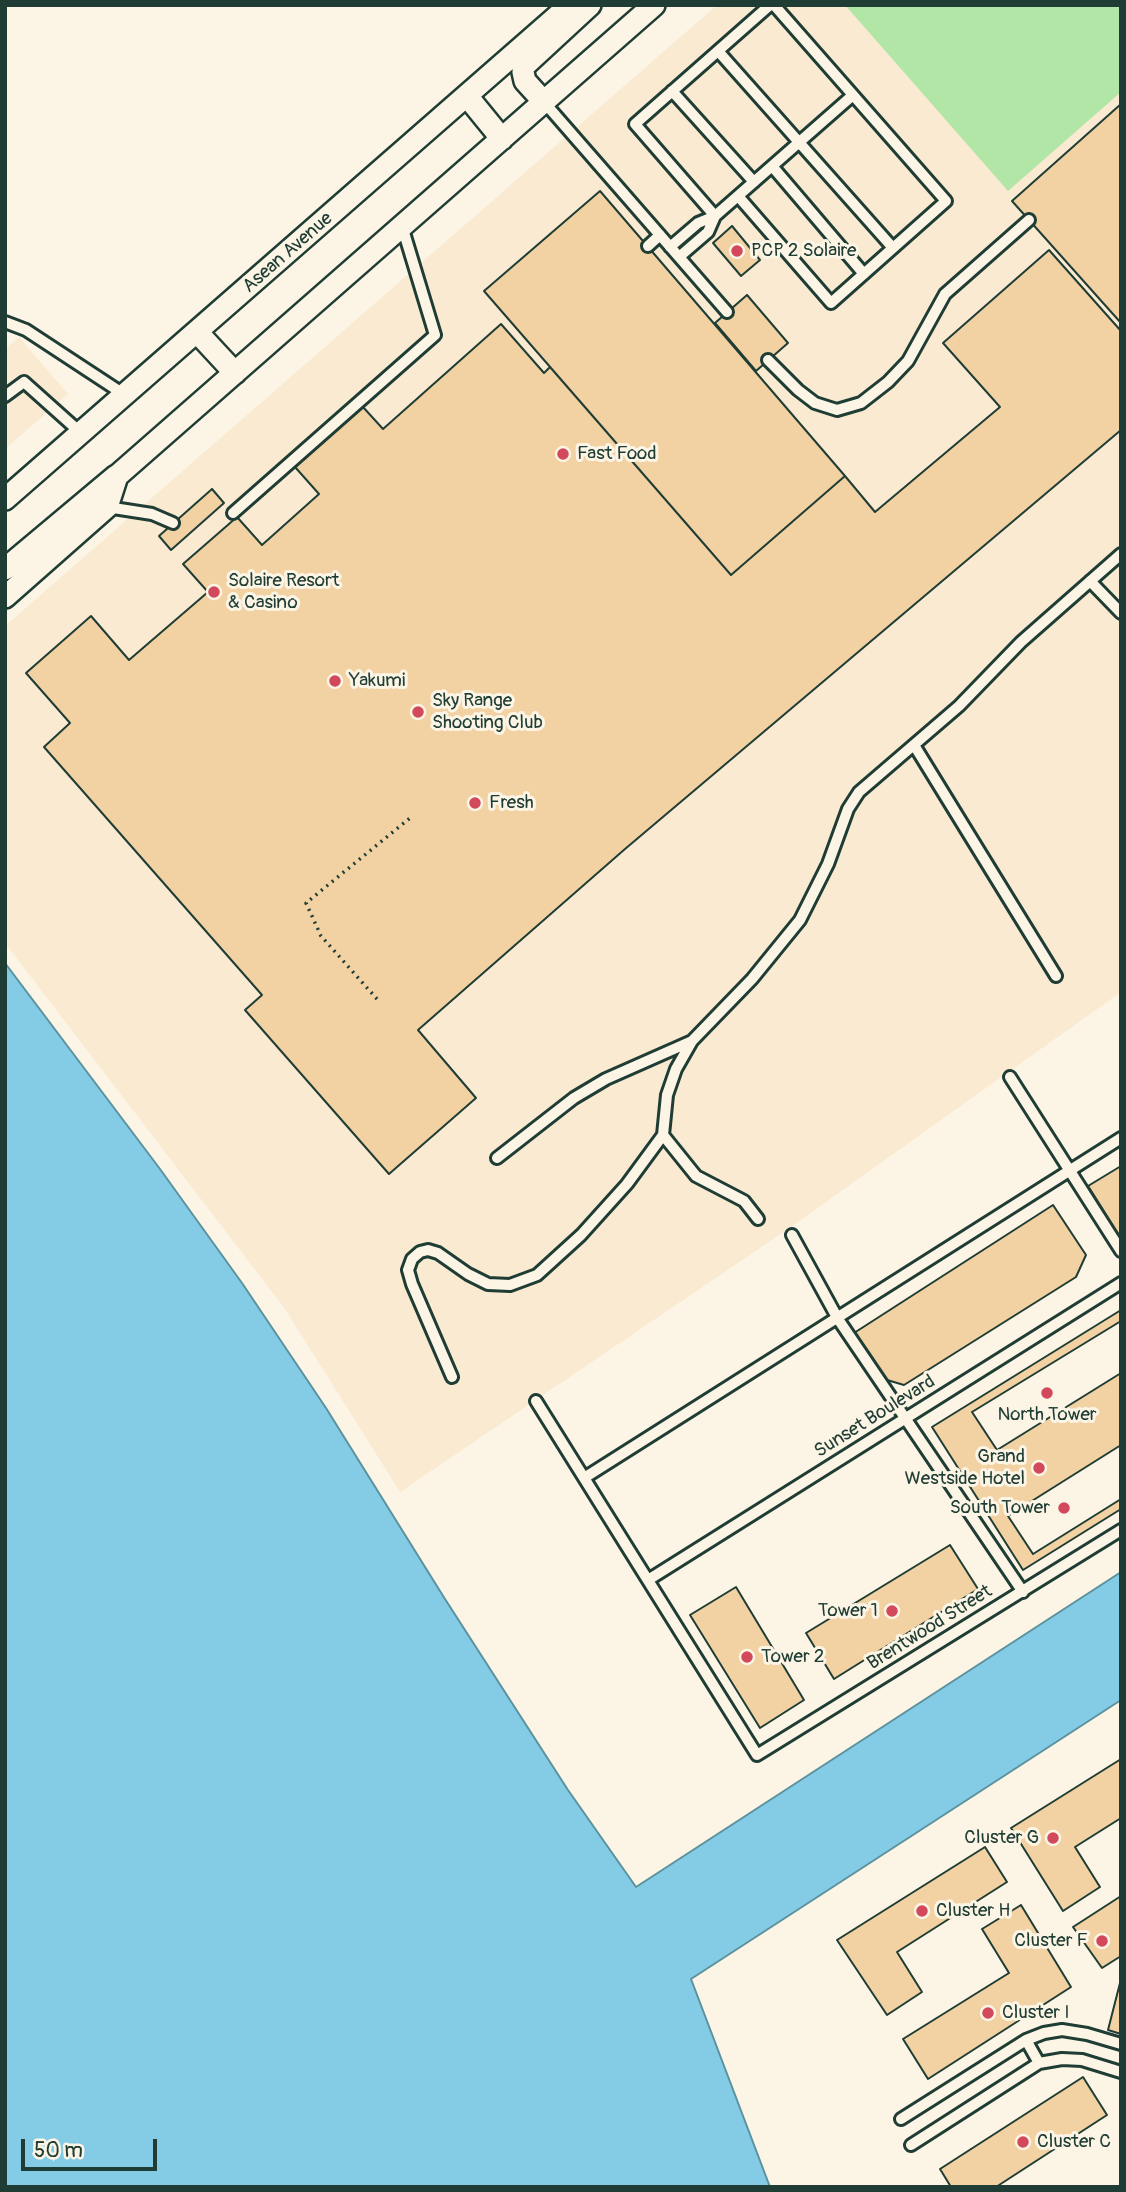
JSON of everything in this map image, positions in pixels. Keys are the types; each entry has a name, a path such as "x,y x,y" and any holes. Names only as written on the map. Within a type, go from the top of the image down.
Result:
{"street":[{"name":"Asean Avenue","path":"5,499 570,5"},
{"path":"544,102 525,81 524,66 590,5"},
{"path":"5,597 235,373 654,5"},
{"path":"467,96 502,139"},
{"path":"197,332 235,373"},
{"path":"5,569 111,492"},
{"path":"5,586 111,492"}],"lane":[{"path":"716,216 635,124 772,5 946,201 831,303 737,197"},
{"path":"718,51 893,248"},
{"path":"673,91 754,182"},
{"path":"670,247 698,223 716,216 853,95"},
{"path":"544,102 727,313"},
{"path":"772,166 864,274"},
{"path":"679,257 708,232 716,216"},
{"path":"768,360 798,390 816,403 837,410 861,403 888,382 908,361 945,294 1029,220"},
{"path":"233,513 435,335 402,226"},
{"path":"648,246 660,236"},
{"path":"5,323 26,330 125,395"},
{"path":"5,396 24,382 80,433"},
{"path":"111,492 173,523"},
{"path":"452,1377 412,1284 408,1269 412,1259 420,1252 428,1250 438,1253 488,1284 510,1285 537,1275 580,1235 627,1184 663,1135 667,1094 676,1069 692,1041 752,979 800,920 828,864 848,809 859,792 959,706 1020,642 1121,554"},
{"path":"1090,581 1121,613"},
{"path":"914,745 1056,976"},
{"path":"498,1157 574,1098 606,1079 692,1041"},
{"path":"1010,1077 1121,1251"},
{"path":"663,1135 696,1177 744,1201 758,1219"},
{"path":"584,1478 1121,1138"},
{"path":"792,1235 838,1319 1023,1592"},
{"name":"Sunset Boulevard","path":"648,1580 1121,1283"},
{"path":"536,1401 648,1580"},
{"name":"Brentwood Street","path":"648,1580 757,1755 1121,1530"},
{"path":"901,2119 1026,2040 1044,2033 1062,2030 1121,2044"},
{"path":"1026,2040 1039,2063"},
{"path":"911,2145 1039,2063 1062,2059 1082,2060 1121,2072"}],"path":[{"path":"377,999 321,936 306,903 410,818"}],"shaded area":[{"name":"Solaire Resort & Casino","path":"717,5 1121,5 1121,992 788,1229 400,1492 285,1309 5,943 5,626"},
{"path":"19,337 68,394 5,449 5,349"}],"green space":[{"path":"845,5 1121,5 1121,92 1008,191"}],"water":[{"path":"5,963 242,1283 326,1408 568,1790 636,1887 1121,1572 1121,1700 691,1979 770,2187 5,2187"}],"building":[{"path":"1121,104 1121,323 1012,201"},
{"path":"600,191 845,476 731,575 484,291"},
{"name":"PCP 2 Solaire","path":"732,226 760,260 741,276 713,243"},
{"path":"1049,250 1121,331 1121,430 625,849 418,1030 476,1098 389,1174 245,1010 262,995 44,747 70,723 26,673 91,616 129,660 208,592 183,564 237,517 262,545 319,494 295,467 363,407 383,429 501,324 544,373 550,367 731,575 845,476 875,512 1000,407 943,343"},
{"path":"747,295 788,343 756,371 715,323"},
{"path":"212,489 224,503 171,550 159,536"},
{"path":"1121,1166 1121,1239 1088,1186"},
{"path":"1053,1205 1086,1255 1076,1277 904,1385 887,1380 854,1333"},
{"name":"Grand Westside Hotel","path":"1121,1310 1121,1509 1023,1570 932,1427"},
{"name":"North Tower","path":"1121,1321 1121,1373 997,1450 972,1412"},
{"name":"South Tower","path":"1121,1445 1121,1499 1033,1554 1008,1516"},
{"name":"Tower 1","path":"950,1545 978,1589 834,1679 806,1633"},
{"name":"Tower 2","path":"736,1587 804,1700 760,1728 690,1615"},
{"name":"Cluster G","path":"1121,1759 1121,1818 1075,1847 1100,1887 1063,1911 1011,1828"},
{"name":"Cluster H","path":"985,1847 1007,1882 897,1952 922,1992 887,2015 837,1940"},
{"name":"Cluster F","path":"1121,1896 1121,1956 1102,1968 1073,1927"},
{"name":"Cluster I","path":"1021,1905 1071,1987 928,2079 903,2039 1009,1973 982,1929"},
{"path":"1121,1983 1121,2034 1108,2030"},
{"name":"Cluster C","path":"1083,2077 1107,2115 996,2187 951,2187 940,2169"}],"place":[{"name":"PCP 2 Solaire","path":"737,251"},
{"name":"Fast Food","path":"563,454"},
{"name":"Solaire Resort & Casino","path":"214,592"},
{"name":"Yakumi","path":"335,681"},
{"name":"Sky Range Shooting Club","path":"418,712"},
{"name":"Fresh","path":"475,803"},
{"name":"North Tower","path":"1047,1393"},
{"name":"Grand Westside Hotel","path":"1039,1468"},
{"name":"South Tower","path":"1064,1508"},
{"name":"Tower 1","path":"892,1611"},
{"name":"Tower 2","path":"747,1657"},
{"name":"Cluster G","path":"1053,1838"},
{"name":"Cluster H","path":"922,1911"},
{"name":"Cluster F","path":"1102,1941"},
{"name":"Cluster I","path":"988,2013"},
{"name":"Cluster C","path":"1023,2142"}]}
